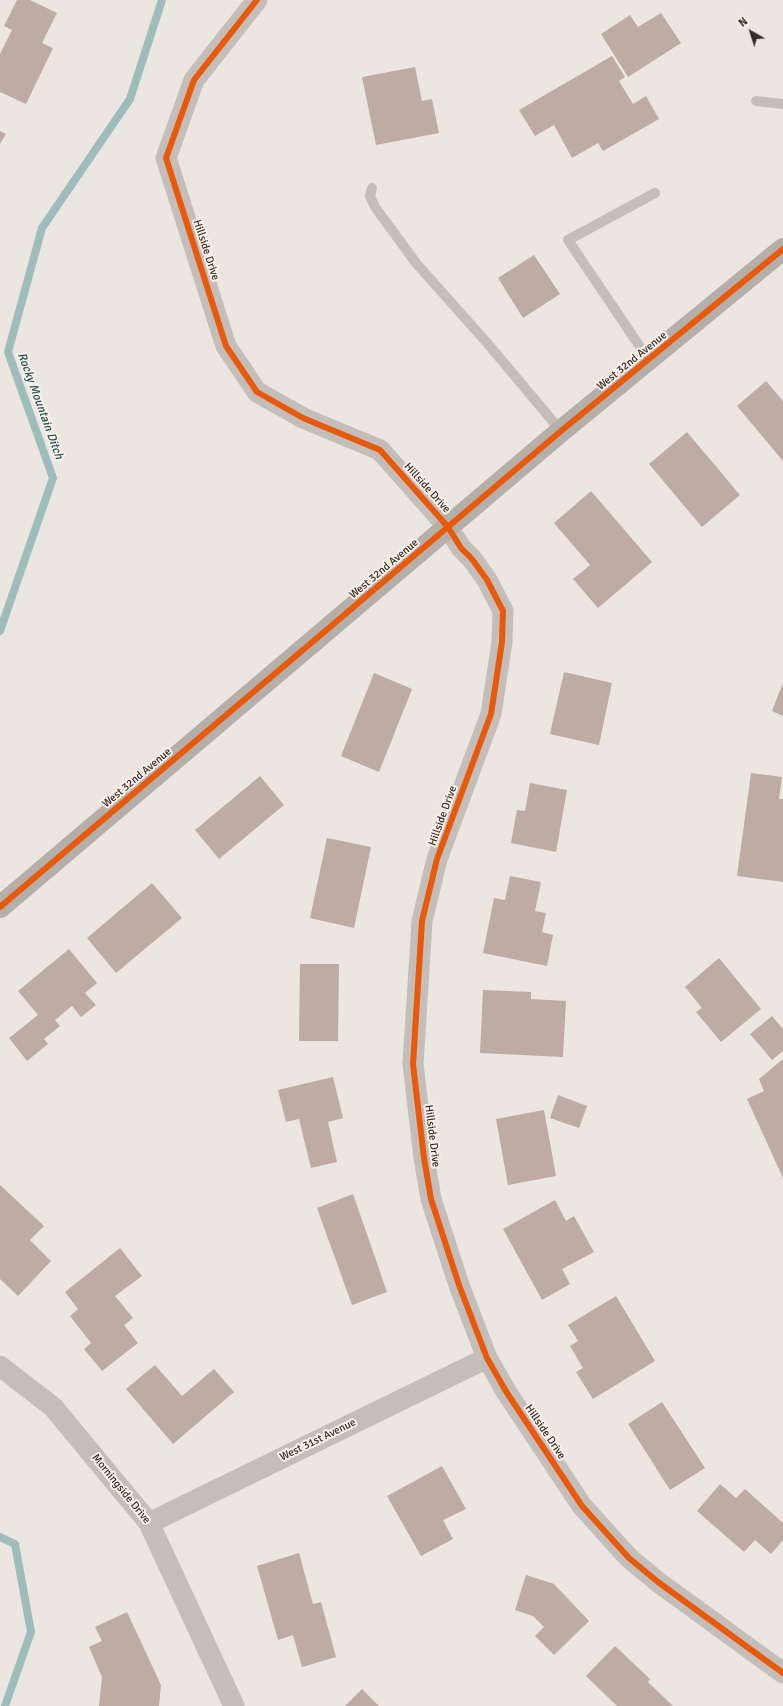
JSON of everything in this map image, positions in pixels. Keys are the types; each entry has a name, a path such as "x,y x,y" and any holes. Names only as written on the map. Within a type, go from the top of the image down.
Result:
{"street":[{"name":"Hillside Drive","path":"257,0 194,80 166,158 226,346 257,392 303,418 380,450 448,527 461,548 487,580 503,611 502,642 491,714 437,859 422,921 413,1064 424,1158 432,1199 459,1285 488,1358 507,1393 582,1506 629,1558 658,1582 783,1674"},
{"name":"West 32nd Avenue","path":"0,907 561,431 783,249"},
{"name":"West 31st Avenue","path":"149,1523 488,1358"},
{"name":"Morningside Drive","path":"0,1366 54,1407 149,1523 234,1706"}],"lane":[{"path":"756,101 783,104"},
{"path":"372,188 370,196 374,208 416,263 488,344 561,431"},
{"path":"649,360 568,240 655,193"}],"building":[{"path":"17,0 30,0 57,13 42,43 53,48 26,104 0,92 0,54 12,30 4,26"},
{"path":"661,13 681,43 628,77 601,34 630,15 638,27"},
{"path":"612,56 625,77 619,81 633,104 646,96 659,119 603,151 598,143 572,158 554,125 535,136 519,110"},
{"path":"415,67 422,101 432,99 439,133 376,145 362,77"},
{"path":"0,131 6,134 0,144"},
{"path":"534,255 560,294 523,318 498,278"},
{"path":"766,381 783,401 783,461 737,406"},
{"path":"687,432 740,495 702,527 649,464"},
{"path":"591,491 652,562 598,608 573,579 590,565 554,523"},
{"path":"564,672 612,683 599,745 550,734"},
{"path":"374,673 412,689 379,772 341,756"},
{"path":"783,683 783,716 772,711"},
{"path":"751,773 782,777 779,799 783,799 783,882 737,876"},
{"path":"260,776 284,805 219,859 195,830"},
{"path":"530,783 567,790 556,852 511,843 517,810 525,811"},
{"path":"327,838 371,847 354,928 310,918"},
{"path":"510,876 541,882 535,911 546,913 542,932 553,935 547,966 483,953 494,898 505,900"},
{"path":"152,883 182,918 116,973 87,938"},
{"path":"69,949 97,983 85,993 96,1005 81,1017 72,1006 55,1020 60,1026 44,1039 48,1044 27,1061 9,1038 38,1015 18,991"},
{"path":"719,958 761,1009 721,1042 696,1012 702,1008 685,987"},
{"path":"300,964 339,964 338,1041 299,1041"},
{"path":"483,990 531,992 531,999 566,1001 563,1057 480,1053"},
{"path":"772,1016 783,1029 783,1051 772,1060 750,1034"},
{"path":"783,1059 783,1178 747,1099 764,1091 759,1079"},
{"path":"333,1077 343,1118 328,1122 337,1162 311,1168 299,1119 286,1122 278,1090"},
{"path":"558,1095 587,1106 579,1128 550,1118"},
{"path":"544,1110 556,1176 508,1185 496,1119"},
{"path":"0,1185 44,1226 30,1240 51,1261 18,1296 0,1279"},
{"path":"353,1194 387,1292 352,1305 317,1208"},
{"path":"555,1200 566,1221 574,1216 594,1252 562,1269 570,1284 542,1300 503,1229"},
{"path":"120,1248 142,1276 115,1296 133,1318 124,1325 138,1343 102,1371 84,1349 91,1343 70,1316 78,1309 65,1292"},
{"path":"616,1296 655,1361 593,1399 576,1372 583,1368 570,1346 578,1341 568,1325"},
{"path":"155,1365 182,1396 214,1369 234,1392 173,1444 126,1389"},
{"path":"662,1402 705,1468 670,1490 628,1424"},
{"path":"442,1466 466,1509 443,1520 453,1539 421,1556 387,1496"},
{"path":"720,1484 736,1498 745,1489 783,1523 783,1540 771,1554 755,1540 744,1552 697,1511"},
{"path":"299,1553 313,1604 321,1602 336,1657 302,1667 293,1635 278,1640 257,1566"},
{"path":"526,1575 554,1584 589,1621 554,1655 535,1636 544,1627 533,1616 515,1610"},
{"path":"127,1612 161,1685 159,1706 99,1706 102,1677 89,1647 102,1641 95,1627"},
{"path":"615,1646 650,1679 648,1682 673,1706 617,1706 586,1676"},
{"path":"362,1689 379,1706 345,1706"}],"waterway":[{"name":"Rocky Mountain Ditch","path":"0,631 53,478 8,352 42,228 130,99 162,0"},
{"name":"Rocky Mountain Ditch","path":"0,1537 15,1544 31,1632 5,1706"}],"cycle path":[{"path":"257,0 194,80 166,158 226,346 257,392 303,418 380,450 448,527 461,548 472,559 487,580 503,611 502,642 491,714 437,859 422,921 413,1064 424,1158 431,1199 459,1285 487,1358 507,1393 582,1506 629,1558 658,1582 783,1673"},
{"path":"0,907 561,431 783,249"}]}
